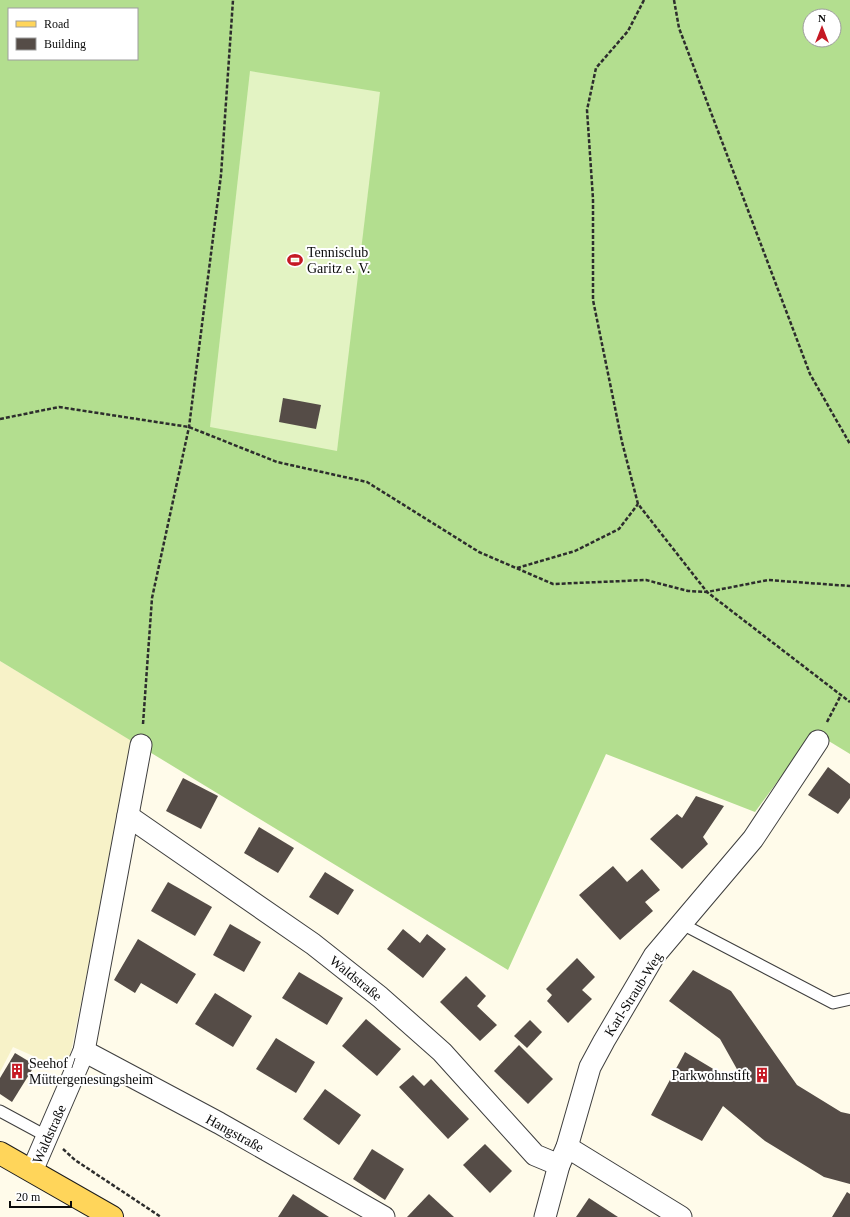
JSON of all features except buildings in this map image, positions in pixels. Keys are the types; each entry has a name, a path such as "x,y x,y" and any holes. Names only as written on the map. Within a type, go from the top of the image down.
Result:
{"main road":[{"path":"0,1153 112,1217"}],"street":[{"name":"Karl-Straub-Weg","path":"545,1217 590,1067 654,956 753,839 818,741"},
{"name":"Waldstraße","path":"32,1171 84,1051 141,745"},
{"name":"Waldstraße","path":"128,816 313,944 380,997 442,1052 535,1156 563,1156 682,1217"},
{"name":"Hangstraße","path":"84,1051 219,1124 384,1217"}],"lane":[{"path":"682,924 833,1003 850,999"},
{"path":"0,1111 48,1137"}],"path":[{"path":"141,745 152,598 189,427 221,175 232,0"},
{"path":"644,0 628,31 596,68 587,110 594,199 593,300 622,442 638,504 708,592 850,702"},
{"path":"674,0 679,28 810,374 850,444"},
{"path":"0,419 59,407 189,427 278,462 367,482 479,552 553,584 646,580 688,591 708,592 768,580 850,586"},
{"path":"516,568 575,551 619,529 638,504"},
{"path":"818,741 841,695"},
{"path":"48,1137 75,1160 161,1217"}],"shaded area":[{"path":"0,661 134,742 67,1071 13,1047 0,1072"}],"green space":[{"path":"0,0 850,0 850,754 814,732 755,812 606,754 508,970 0,661"},
{"name":"Tennisclub Garitz e. V.","path":"250,71 380,92 337,451 210,427"}],"place":[{"name":"Tennisclub Garitz e. V.","path":"295,260"},
{"name":"Seehof / Müttergenesungsheim","path":"17,1071"},
{"name":"Parkwohnstift","path":"762,1075"}]}
